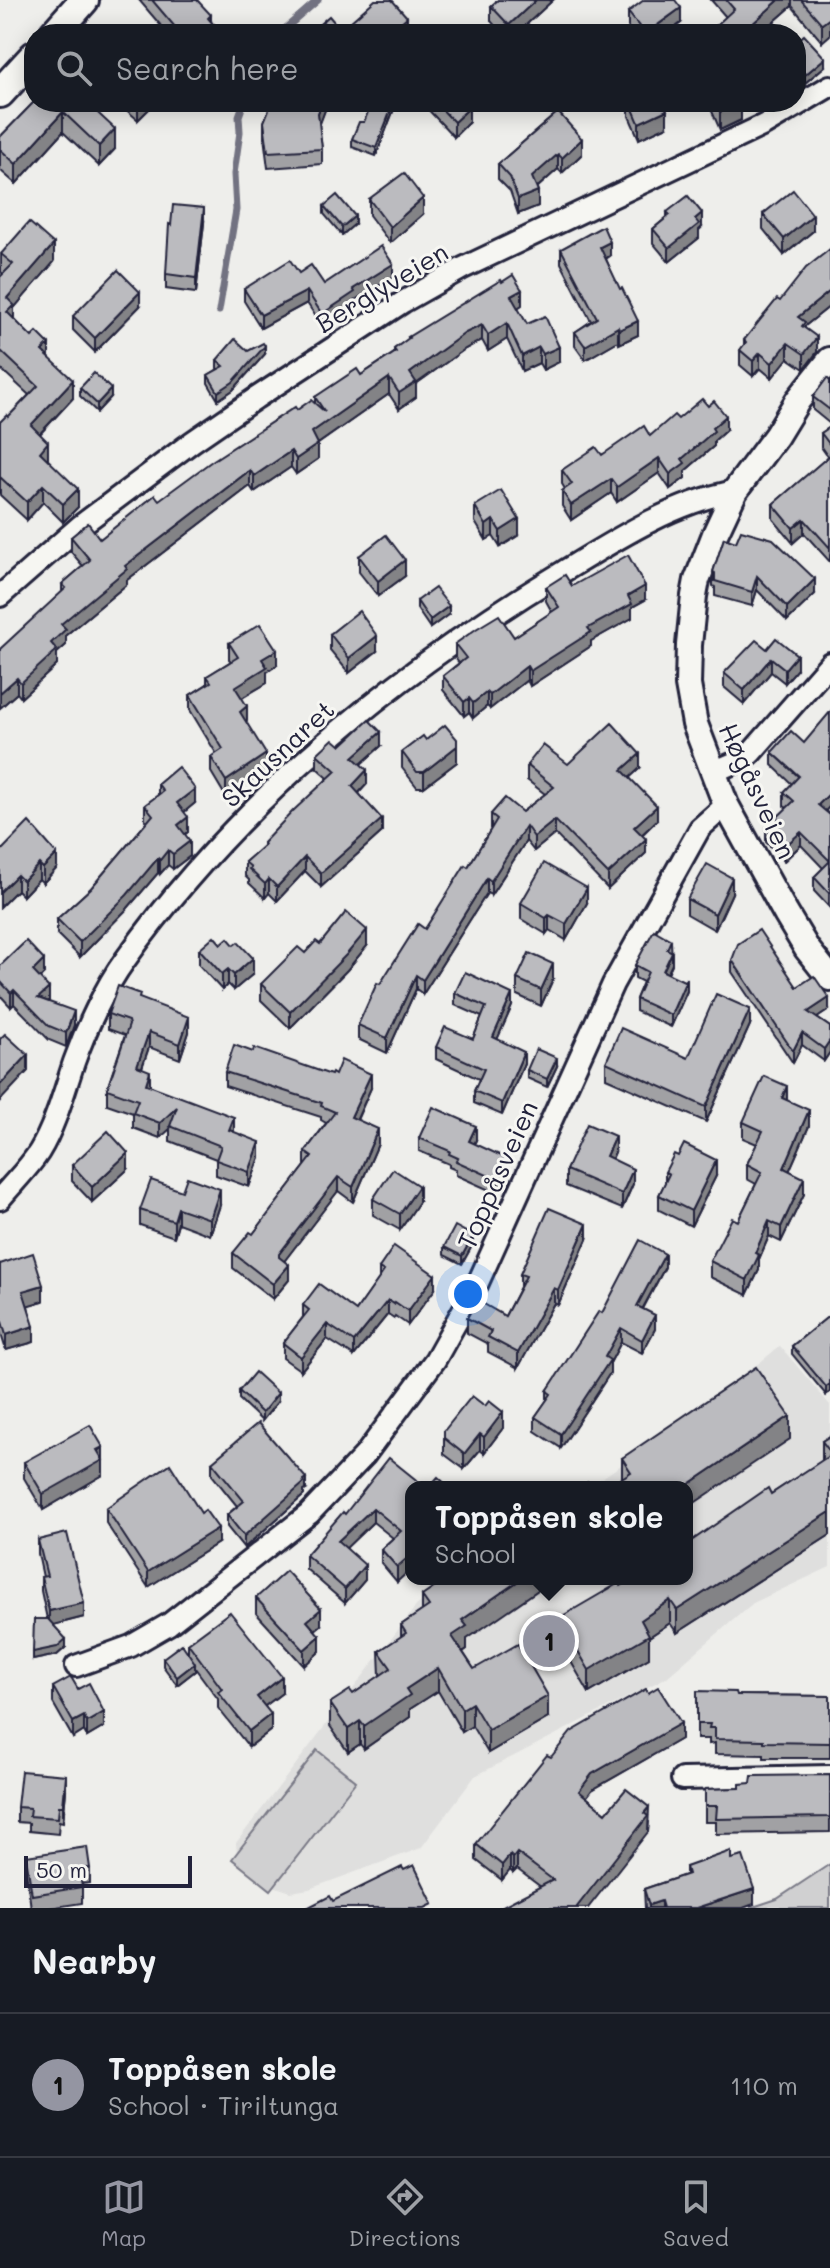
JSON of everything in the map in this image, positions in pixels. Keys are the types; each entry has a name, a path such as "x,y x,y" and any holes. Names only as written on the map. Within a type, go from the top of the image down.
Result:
{"main road":[{"path":"63,24 84,0"},
{"path":"0,93 24,67"}],"street":[{"name":"Berglyveien","path":"806,100 830,86"},
{"name":"Berglyveien","path":"0,596 80,526 155,469 256,398 403,302 463,268 786,112"},
{"name":"Høgåsveien","path":"830,360 798,400 776,436 735,491 697,580 689,645 690,702 726,805 797,933 830,978"},
{"name":"Skausnaret","path":"0,1199 39,1152 97,1008 123,961 190,878 298,766 421,665 510,603 613,541 703,497 735,491"},
{"path":"713,772 751,753 830,663"},
{"name":"Toppåsveien","path":"76,1666 131,1646 169,1624 297,1524 365,1455 435,1360 477,1285 613,984 700,828 726,805"},
{"path":"682,1779 830,1776"}],"shaded area":[{"path":"780,1346 830,1405 830,1567 753,1603 667,1677 475,1776 421,1848 309,1889 291,1892 267,1884 237,1854 236,1843 417,1605 445,1585 693,1585 693,1481 598,1481 700,1411"},
{"path":"317,1750 356,1781 271,1890 232,1859"},
{"path":"830,1864 830,1908 750,1908 777,1899"}],"building":[{"path":"152,0 197,0 211,15 208,18 213,24 172,24"},
{"path":"375,0 392,0 407,17 399,24 348,24"},
{"path":"498,0 536,0 510,24 491,6"},
{"path":"644,0 675,0 681,8 659,24 637,24 628,12"},
{"path":"726,0 779,0 752,24 718,24 734,9"},
{"path":"801,0 830,0 830,18 822,24"},
{"path":"329,16 336,24 320,24"},
{"path":"806,37 825,58 806,74"},
{"path":"24,112 63,112 16,164 0,149 0,137"},
{"path":"63,112 97,112 115,129 99,146"},
{"path":"268,112 318,112 322,149 268,152 264,122"},
{"path":"368,112 390,112 376,148 352,139 359,122 364,122"},
{"path":"444,112 465,112 454,122"},
{"path":"558,112 582,139 562,158 558,154 532,177 538,191 518,199 510,177 498,164"},
{"path":"634,112 663,112 639,123"},
{"path":"404,173 423,198 390,227 369,199"},
{"path":"793,190 813,215 784,239 763,214"},
{"path":"337,195 355,216 342,227 324,206"},
{"path":"688,196 702,213 695,219 699,224 669,248 653,229 670,215 667,212"},
{"path":"173,205 204,208 196,278 166,274"},
{"path":"29,222 54,244 7,298 14,305 7,312 32,337 37,332 49,344 42,351 73,380 31,425 48,442 40,452 78,489 63,504 43,485 27,502 0,477 0,422 38,386 0,350 0,277 13,264 1,254"},
{"path":"603,226 610,242 600,247 638,321 619,330 618,327 585,346 575,332 597,318 561,249"},
{"path":"381,246 393,264 353,289 355,292 322,314 307,291 261,315 244,289 290,260 299,273 311,265 324,284"},
{"path":"830,249 830,291 798,317 805,322 802,326 817,337 804,354 788,343 772,363 760,353 753,361 740,350 746,342 744,340 806,268"},
{"path":"118,270 140,292 95,338 73,316"},
{"path":"513,275 522,290 511,296 527,324 545,316 559,347 543,354 539,347 522,356 507,323 488,335 482,325 465,333 410,373 416,382 399,393 389,378 312,432 318,444 296,459 291,451 254,476 250,470 125,566 127,569 61,624 66,629 51,643 57,650 21,683 17,678 0,693 0,649 66,588 62,584 90,560 71,537 88,523 100,539 155,495 159,500 295,407 297,410 311,400 325,412 315,397 357,369 361,375 396,352 394,349 408,337"},
{"path":"235,339 248,351 263,343 265,346 233,382 218,392 208,375 224,366 217,360"},
{"path":"94,373 111,389 97,404 80,388"},
{"path":"827,378 830,381 830,410 813,397"},
{"path":"702,399 708,406 714,401 726,416 682,459 685,463 670,474 659,458 617,487 611,479 571,505 562,491 572,484 562,470 596,447 602,455 644,426 650,436 674,415 678,419"},
{"path":"830,427 830,445 821,433"},
{"path":"830,455 830,548 804,519 793,528 773,504"},
{"path":"501,490 519,519 500,531 493,520 486,525 475,506"},
{"path":"741,530 773,539 815,579 787,607 757,576 752,592 715,581 713,572 724,538 736,542"},
{"path":"386,535 405,560 378,581 359,556"},
{"path":"628,555 645,586 628,596 632,604 588,628 591,632 530,671 527,666 490,695 487,692 473,703 469,698 464,702 443,676 466,658 455,644 476,629 499,615 514,637 559,607 546,587 565,575 572,586"},
{"path":"435,588 449,606 430,620 417,601"},
{"path":"359,611 377,636 349,658 330,634"},
{"path":"260,624 277,650 262,659 267,667 235,687 247,706 240,712 266,754 226,781 211,757 223,749 190,695 211,682 207,676 238,657 229,643"},
{"path":"776,638 797,655 785,669 771,658 744,690 724,673 756,640 767,649"},
{"path":"830,712 830,793 818,805 830,815 830,861 801,832 784,847 766,828 794,801 784,792 799,776 772,752 791,731 804,743"},
{"path":"369,720 381,732 353,757 367,770 352,786 382,819 321,873 305,857 277,887 269,879 265,884 245,862 336,771 317,754 333,739 341,746"},
{"path":"612,723 640,754 622,770 657,806 634,827 646,839 608,874 555,820 534,837 526,826 491,881 487,878 423,980 416,975 387,1038 358,1025 377,983 380,984 418,924 425,929 465,865 468,867 497,819 491,814 505,798 522,812 554,787 527,765 543,745 568,764"},
{"path":"445,725 457,739 457,746 424,772 417,772 402,752 423,736 426,740"},
{"path":"178,767 195,789 177,803 188,817 178,825 190,841 173,854 168,850 160,860 158,858 127,895 80,942 57,919 91,888 153,815 145,805 163,791 158,784"},
{"path":"29,822 57,854 43,868 39,864 23,881 17,875 0,892 0,852"},
{"path":"830,861 830,892 829,893 814,877"},
{"path":"544,863 587,888 566,924 549,915 546,918 521,903"},
{"path":"707,864 732,878 715,914 687,899"},
{"path":"346,912 367,930 290,1012 261,984 298,947 305,953 316,941 320,944"},
{"path":"654,930 671,940 667,949 672,952 663,971 684,981 687,978 671,1015 636,999 648,972 635,965"},
{"path":"759,930 797,987 814,976 829,998 808,1012 830,1027 830,1040 824,1049 802,1033 793,1051 732,960 738,944"},
{"path":"214,936 221,944 228,938 234,945 238,942 253,958 234,975 228,969 222,974 199,949"},
{"path":"26,941 44,960 33,971 49,988 38,998 74,1011 66,1033 49,1026 14,990 11,993 0,981 0,966"},
{"path":"529,953 553,964 541,990 517,979"},
{"path":"465,972 512,994 493,1037 524,1052 502,1103 474,1091 484,1069 436,1047 445,1027 473,1039 486,1007 455,993"},
{"path":"118,986 140,994 139,998 189,1017 180,1044 149,1032 137,1066 150,1071 146,1084 234,1117 229,1130 260,1142 249,1172 216,1160 221,1146 170,1126 177,1107 160,1123 133,1113 138,1100 107,1089 129,1025 128,1021 108,1014"},
{"path":"716,994 750,1009 706,1107 606,1062 621,1028 688,1058"},
{"path":"5,1034 28,1055 0,1085 0,1039"},
{"path":"234,1045 253,1052 254,1048 331,1075 335,1075 341,1060 371,1074 351,1117 378,1129 353,1187 338,1177 279,1254 289,1265 273,1284 233,1253 250,1232 253,1234 312,1157 305,1152 335,1112 321,1106 322,1103 225,1072"},
{"path":"536,1049 557,1058 547,1079 527,1070"},
{"path":"764,1076 787,1086 782,1098 809,1110 784,1168 804,1178 781,1227 769,1221 755,1253 759,1255 747,1280 710,1261 732,1218 738,1221 762,1172 747,1164 763,1131 743,1122"},
{"path":"433,1107 476,1126 469,1141 508,1159 498,1180 456,1161 458,1158 449,1154 450,1151 419,1138"},
{"path":"587,1124 615,1136 606,1156 633,1169 622,1194 566,1170"},
{"path":"108,1131 128,1153 92,1187 72,1165"},
{"path":"684,1144 716,1160 691,1211 659,1195 669,1174 665,1172 674,1154 678,1156"},
{"path":"393,1169 419,1186 400,1214 373,1199"},
{"path":"187,1177 220,1189 210,1219 178,1208 174,1221 140,1210 151,1180 182,1191"},
{"path":"549,1208 587,1224 558,1290 554,1288 518,1353 488,1337 491,1331 467,1318 477,1300 505,1316 526,1276 520,1274"},
{"path":"455,1226 473,1236 462,1256 444,1247"},
{"path":"640,1240 665,1254 637,1306 655,1315 642,1340 621,1328 605,1357 610,1360 561,1434 535,1417 551,1394 547,1391 599,1311 602,1313"},
{"path":"394,1246 435,1275 408,1311 388,1300 354,1342 327,1324 301,1357 283,1343 309,1310 303,1305 319,1284 356,1311 384,1271 379,1268"},
{"path":"33,1253 43,1285 23,1291 34,1326 6,1335 0,1315 0,1264"},
{"path":"830,1315 830,1384 826,1387 792,1346"},
{"path":"756,1367 790,1416 693,1482 617,1481 631,1472 622,1458"},
{"path":"255,1372 278,1393 262,1413 239,1391"},
{"path":"472,1396 485,1406 489,1401 503,1412 484,1437 480,1434 464,1454 444,1438 444,1431"},
{"path":"258,1423 306,1478 244,1536 227,1515 244,1501 212,1462"},
{"path":"90,1425 103,1447 97,1450 103,1460 43,1494 24,1462"},
{"path":"830,1436 830,1452 822,1441"},
{"path":"830,1455 830,1512 677,1610 670,1600 641,1620 649,1635 589,1670 559,1618 616,1585 693,1585 693,1540 768,1488 771,1494"},
{"path":"389,1458 418,1481 405,1481 405,1560 397,1567 381,1549 401,1531 373,1508 338,1541 365,1565 345,1589 306,1555 343,1512 345,1514"},
{"path":"170,1464 201,1513 205,1510 218,1528 148,1572 106,1508"},
{"path":"67,1533 84,1603 49,1611 41,1577 47,1576 38,1540"},
{"path":"286,1571 321,1609 307,1621 320,1636 304,1650 256,1598"},
{"path":"438,1585 512,1585 462,1620 467,1626 452,1636 474,1669 518,1644 548,1696 488,1730 472,1703 462,1709 438,1668 406,1689 410,1695 364,1726 360,1721 348,1729 330,1703 350,1690 353,1694 391,1668 379,1651 406,1633 401,1625 429,1606 422,1596"},
{"path":"230,1612 282,1677 257,1697 271,1714 249,1731 218,1692 222,1689 188,1643"},
{"path":"34,1619 48,1619 66,1639 57,1647 33,1652"},
{"path":"182,1644 195,1663 177,1677 163,1658"},
{"path":"71,1677 78,1689 89,1683 104,1712 87,1722 84,1716 73,1722 53,1687"},
{"path":"658,1687 681,1723 592,1774 579,1791 606,1813 626,1789 649,1807 644,1813 648,1816 576,1908 499,1908 553,1880 517,1853 513,1858 510,1855 502,1865 476,1844 547,1755 551,1757 571,1732 646,1689 648,1693"},
{"path":"697,1691 736,1692 737,1695 830,1696 830,1743 715,1739 715,1728 709,1728 710,1724 697,1724"},
{"path":"21,1771 66,1775 63,1806 59,1806 58,1818 29,1816 30,1808 17,1807"},
{"path":"830,1775 830,1817 716,1819 717,1806 705,1806 705,1789 740,1788 740,1784 751,1783 752,1776"},
{"path":"87,1847 90,1868 79,1869 82,1887 32,1895 26,1856"},
{"path":"731,1851 731,1859 743,1856 754,1889 696,1908 663,1908 661,1901 649,1905 644,1889 688,1874 686,1867"},
{"path":"414,1865 433,1904 425,1908 307,1908 330,1896 333,1901 402,1867 404,1870"}],"waterway":[{"path":"290,24 318,0"},
{"path":"219,311 236,210 234,174 240,112"}],"place":[{"name":"Toppåsen skole","path":"549,1641"}]}
